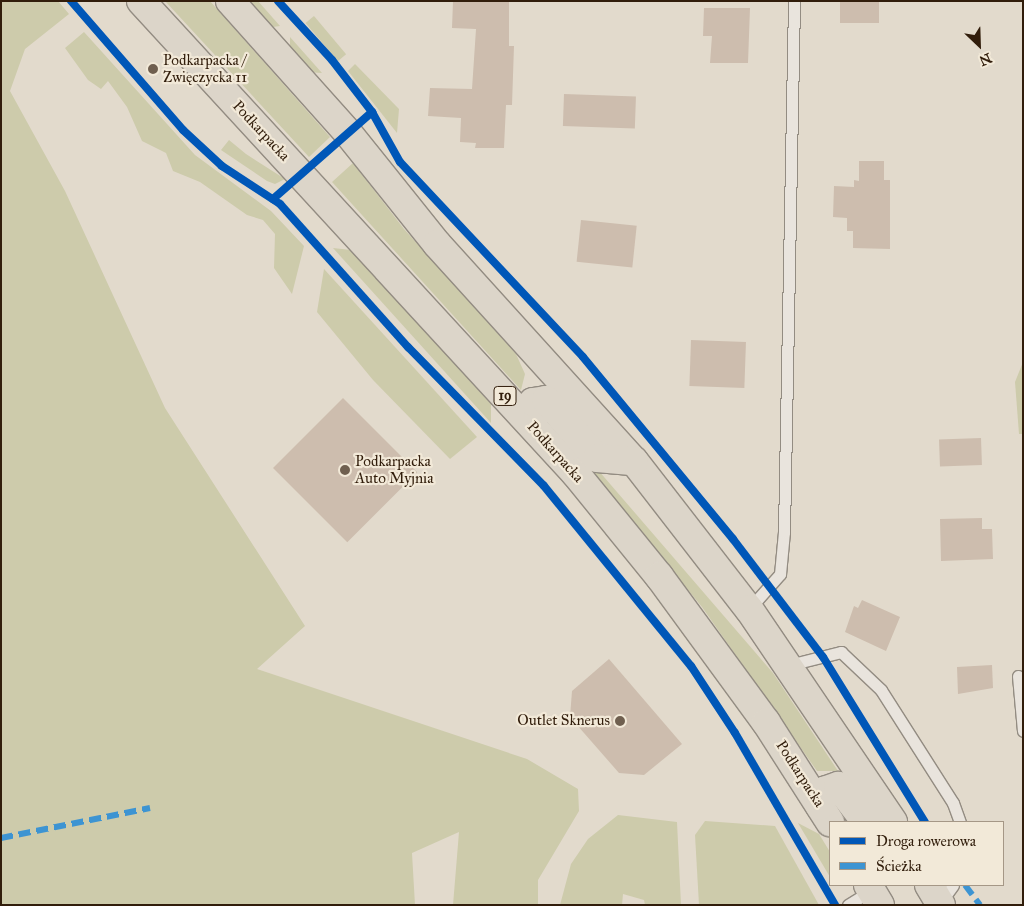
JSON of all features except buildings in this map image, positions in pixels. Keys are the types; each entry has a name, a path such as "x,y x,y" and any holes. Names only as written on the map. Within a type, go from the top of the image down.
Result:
{"highway":[{"name":"Podkarpacka","path":"141,1 533,426 658,576 766,722 825,814"},
{"path":"230,1 348,133 437,244 634,461 749,609 789,665 892,821"},
{"path":"533,426 533,402 546,400 597,458 634,461"},
{"path":"825,814 824,791 838,786 865,821"}],"lane":[{"path":"749,609 780,574 784,532 794,1"},
{"path":"789,665 841,652 881,690 953,803 960,821"},
{"path":"1018,676 1023,731"},
{"path":"848,905 873,893"}],"shaded area":[{"path":"1,1 58,1 69,14 25,49 10,91 65,191 165,408 305,626 257,669 527,759 578,789 579,811 538,880 538,905 453,905 459,832 412,853 415,905 1,905"},
{"path":"165,1 210,1 330,137 309,157"},
{"path":"242,1 258,1 280,26 266,28"},
{"path":"314,16 346,54 338,61 306,23"},
{"path":"84,32 195,155 271,211 304,246 292,294 274,268 275,234 263,220 247,215 200,182 173,171 166,153 142,141 127,107 108,81 101,89 88,80 65,48"},
{"path":"290,37 322,73 305,72 290,54"},
{"path":"355,64 399,109 397,133 348,71"},
{"path":"229,140 246,154 285,179 275,184 267,181 221,150"},
{"path":"353,163 404,229 516,354 525,374 521,390 332,182"},
{"path":"333,248 351,250 491,404 491,423"},
{"path":"324,269 477,437 450,459 373,380 317,312"},
{"path":"1023,362 1023,434 1019,434 1015,382"},
{"path":"567,434 773,673 838,771 817,771 702,607 563,437"},
{"path":"618,815 677,822 681,905 645,905 644,900 623,894 622,905 560,905 571,864 588,839"},
{"path":"705,821 775,826 819,905 699,905 695,835"},
{"path":"798,823 819,834 829,850 829,875"}],"marked path":[{"path":"1,838 150,808"},
{"path":"966,886 980,905"}],"cycle path":[{"path":"71,1 183,130 222,166 280,204 408,347 544,486 691,666 735,733 835,905"},
{"path":"278,1 332,60 372,112 400,162 583,357 733,539 823,657 924,821"},
{"path":"273,199 372,112"}],"place":[{"name":"Podkarpacka / Zwięczycka 11","path":"153,69"},
{"name":"Podkarpacka Auto Myjnia","path":"345,470"},
{"name":"Outlet Sknerus","path":"620,721"}]}
